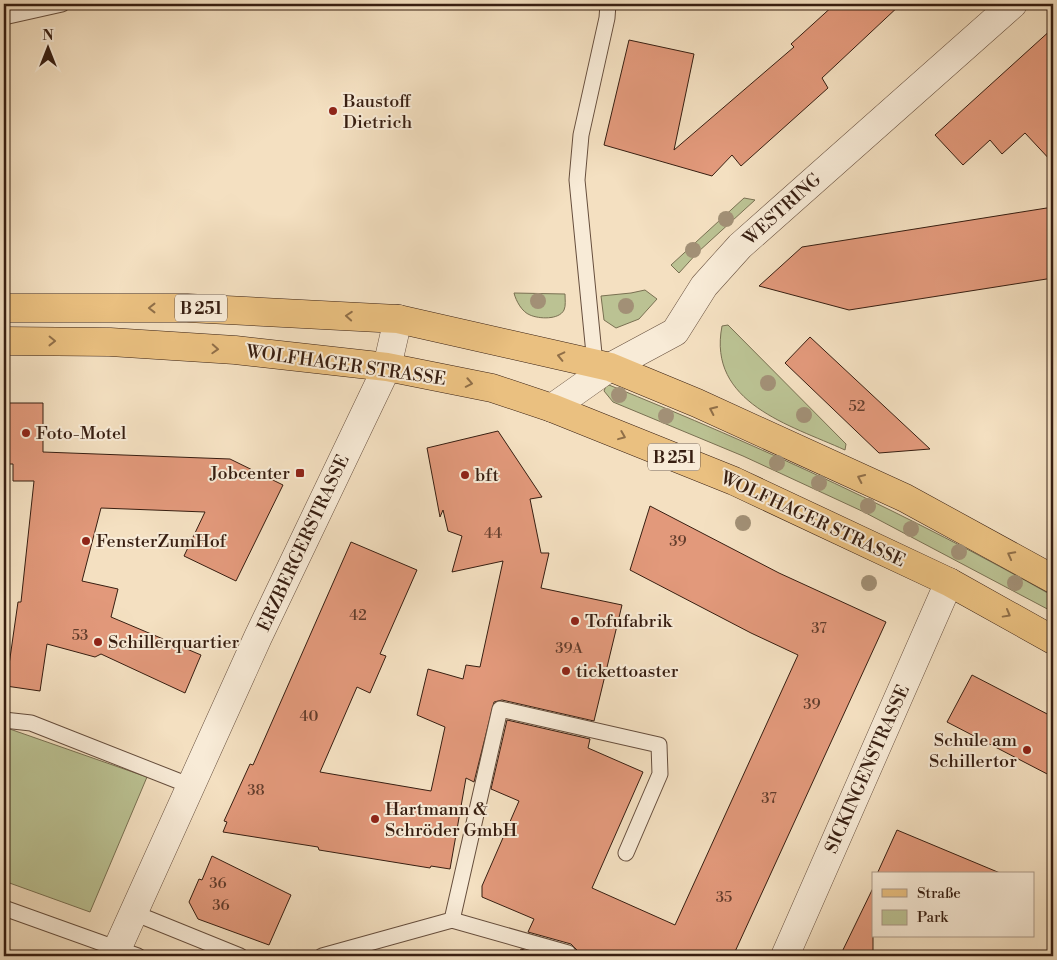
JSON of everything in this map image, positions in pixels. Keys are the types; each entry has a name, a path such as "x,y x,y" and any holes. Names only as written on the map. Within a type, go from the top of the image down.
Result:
{"main road":[{"name":"B 251","path":"4,308 187,308 398,319 603,365 698,403 905,498 1053,579"},
{"name":"WOLFHAGER STRASSE","path":"4,340 110,342 235,350 387,367 492,388 552,408 734,481 949,582 1053,640"}],"street":[{"name":"WESTRING","path":"552,408 603,365 675,332 704,286 740,246 1013,4"},
{"name":"ERZBERGERSTRASSE","path":"123,953 134,913 262,628 387,367 398,319"},
{"name":"SICKINGENSTRASSE","path":"785,956 949,582"}],"lane":[{"path":"4,18 62,4"},
{"path":"603,365 577,172 581,135 607,18 608,4"},
{"path":"452,920 500,709 659,745 660,774 626,853"},
{"path":"4,720 31,723 191,786"},
{"path":"4,908 123,953"},
{"path":"134,913 240,956"},
{"path":"322,956 452,920 568,953"}],"green space":[{"path":"744,198 755,200 698,252 679,273 671,265"},
{"path":"645,290 657,299 639,319 616,328 604,320 601,296"},
{"path":"514,293 565,294 565,308 558,316 553,317 543,318 527,314 518,303"},
{"path":"728,325 846,444 845,450 778,420 757,408 740,392 727,374 721,352 722,326"},
{"path":"609,385 835,483 945,538 1053,596 1053,612 864,512 743,456 613,402 604,391 606,386"},
{"path":"4,727 147,777 90,912 4,881"}],"building":[{"path":"835,4 901,4 822,78 828,88 741,166 732,155 712,176 604,145 629,40 694,54 674,150 794,47 791,44"},
{"path":"1053,28 1053,163 1025,133 1002,154 990,140 963,165 935,135"},
{"path":"1053,207 1053,278 849,310 759,286 802,247"},
{"path":"810,337 930,449 879,453 785,363"},
{"path":"4,403 43,403 43,452 230,459 283,485 236,581 184,556 205,512 101,508 82,581 118,589 111,617 201,655 185,693 101,654 95,657 47,644 40,691 6,686 18,602 21,602 34,481 13,481 13,464 4,464"},
{"path":"498,431 542,497 530,499 541,553 549,553 541,588 622,605 594,721 502,700 494,702 474,782 466,778 450,869 431,866 430,868 319,850 318,847 223,832 227,822 224,821 250,764 253,765 351,542 417,570 380,654 386,656 370,693 357,687 320,772 431,791 445,727 417,715 428,669 463,679 466,665 480,667 503,561 452,572 462,536 448,531 443,510 440,517 427,448"},
{"path":"650,506 779,573 886,622 733,956 577,956 577,950 571,944 528,932 534,919 482,897 482,886 519,801 491,789 507,720 590,739 588,748 643,772 592,888 675,925 798,655 751,633 630,570"},
{"name":"Schule am Schillertor","path":"972,675 1053,717 1053,777 947,722"},
{"path":"897,830 998,872 878,872"},
{"path":"212,856 291,895 269,945 198,919 189,902 199,879 202,880"},
{"path":"872,890 873,956 840,956"},
{"path":"521,949 545,956 518,956"}],"place":[{"name":"Baustoff Dietrich","path":"333,111"},
{"name":"Foto-Motel","path":"26,433"},
{"name":"Jobcenter","path":"300,473"},
{"name":"bft","path":"465,475"},
{"name":"FensterZumHof","path":"86,541"},
{"name":"Tofufabrik","path":"575,621"},
{"name":"Schillerquartier","path":"98,642"},
{"name":"tickettoaster","path":"566,671"},
{"name":"Schule am Schillertor","path":"1027,750"},
{"name":"Hartmann & Schröder GmbH","path":"375,819"}]}
